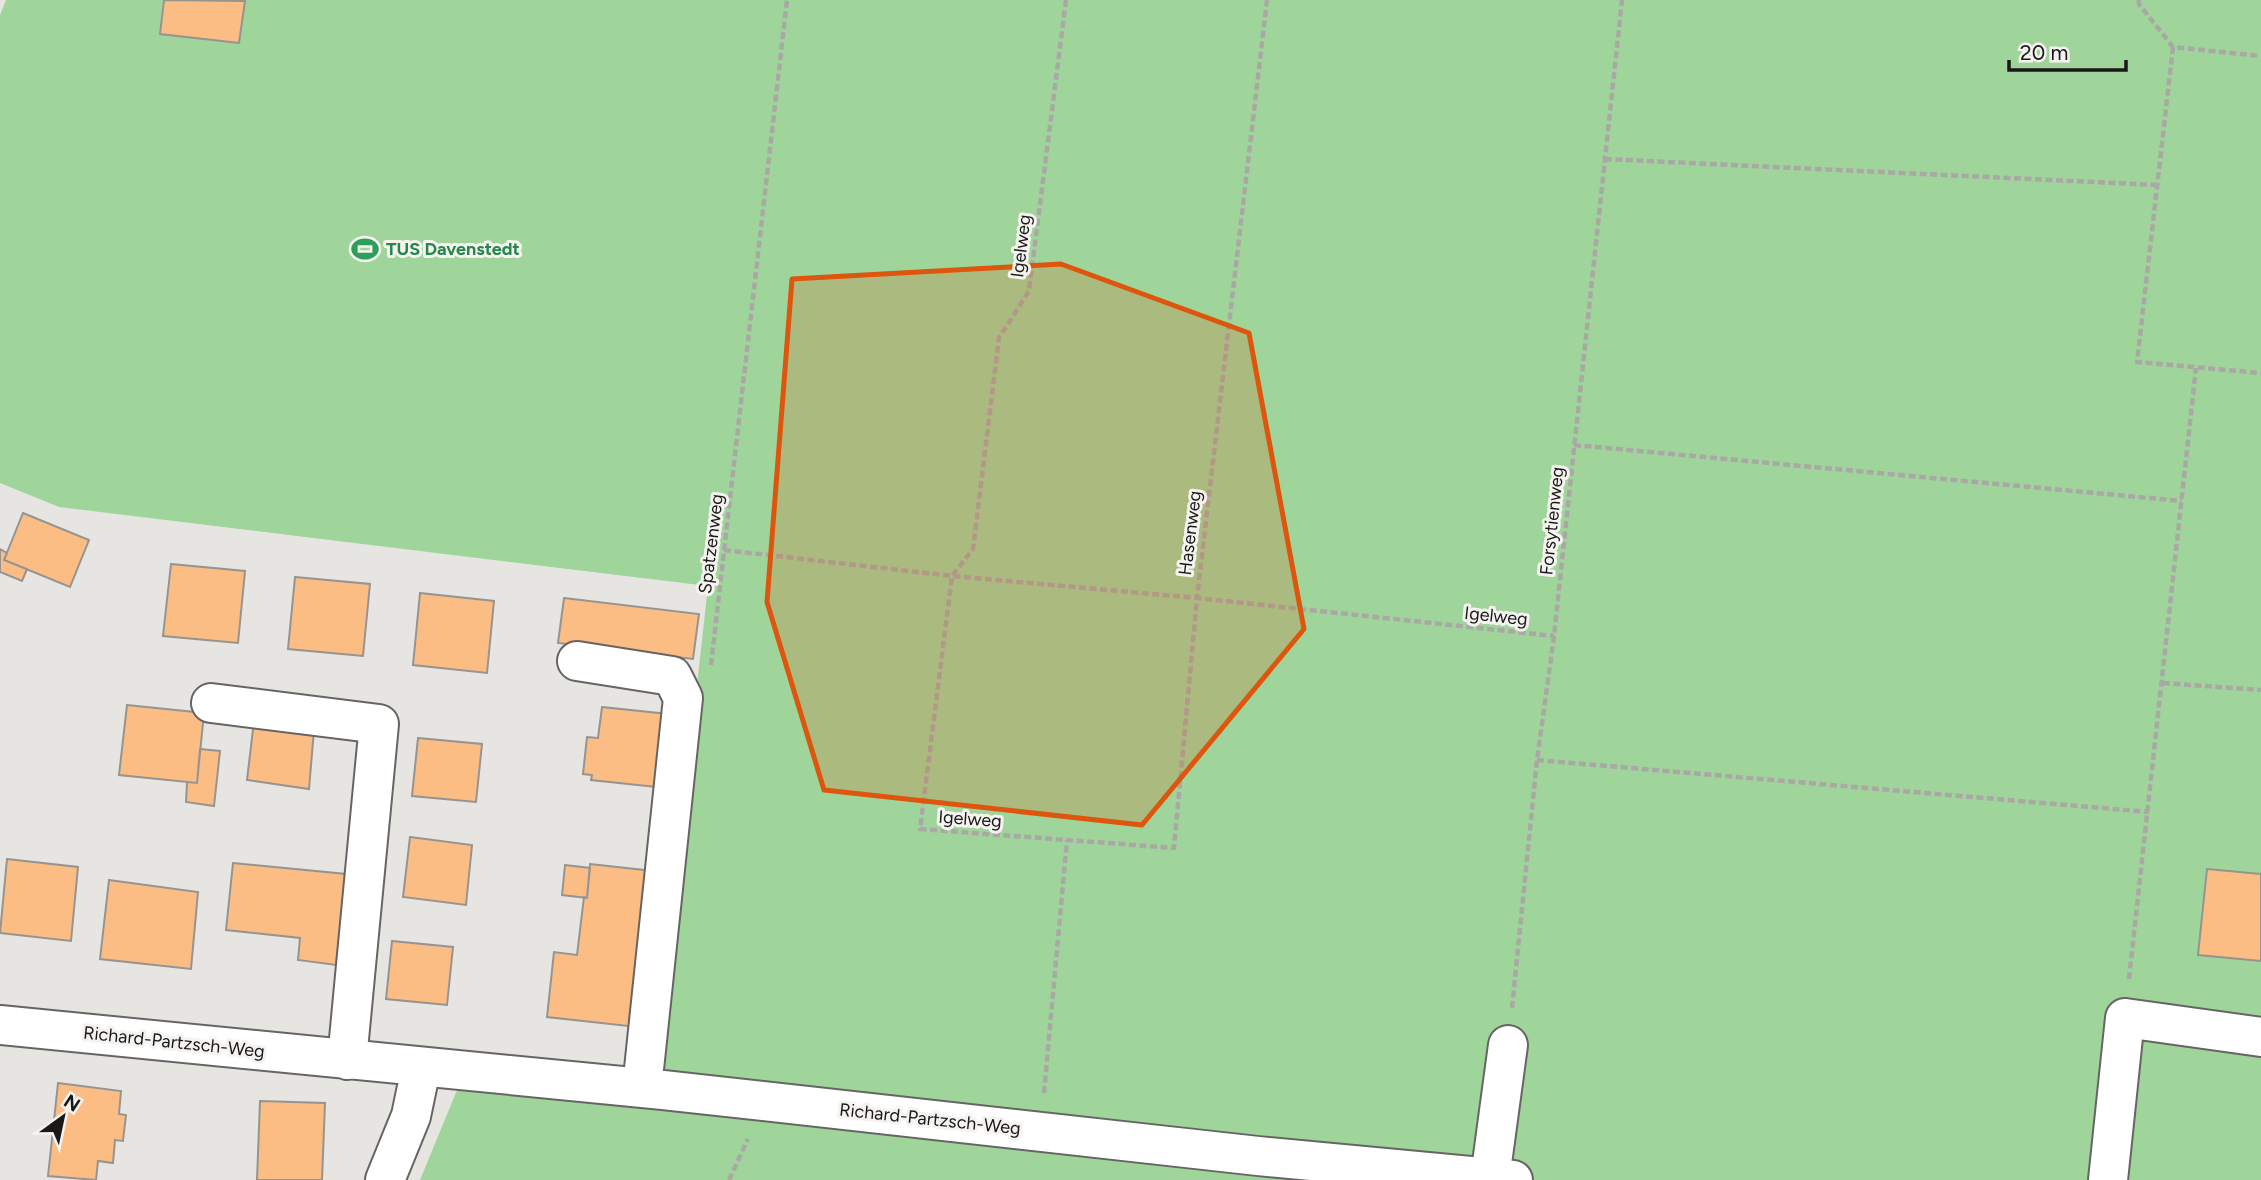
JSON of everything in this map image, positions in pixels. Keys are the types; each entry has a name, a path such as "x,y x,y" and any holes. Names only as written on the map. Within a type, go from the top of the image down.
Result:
{"street":[{"path":"577,661 671,676 683,698 652,1089"},
{"path":"211,703 379,724 347,1060"},
{"path":"2108,1180 2125,1018 2261,1037"},
{"name":"Richard-Partzsch-Weg","path":"0,1025 652,1089 1258,1156 1502,1179"},
{"path":"1502,1179 1508,1045"},
{"path":"385,1180 411,1116 421,1068"}],"path":[{"name":"Spatzenweg","path":"710,674 787,0"},
{"name":"Igelweg","path":"1066,0 1029,291 999,338 973,549 952,576 920,829 1174,848 1197,598 1554,636"},
{"name":"Hasenweg","path":"724,550 952,576 1197,598 1267,0"},
{"name":"Forsytienweg","path":"1508,1045 1622,0"},
{"path":"2139,0 2138,4 2174,47 2261,55"},
{"path":"2174,47 2137,362 2261,373"},
{"path":"1605,159 2157,185"},
{"path":"2125,1018 2196,368"},
{"path":"1574,445 2182,501"},
{"path":"2163,683 2261,690"},
{"path":"1538,760 2149,811"},
{"path":"1040,1131 1067,840"}],"highlighted area":[{"path":"1061,264 1249,333 1304,629 1142,825 824,790 767,602 792,279"}],"green space":[{"path":"6,0 2261,0 2261,1180 420,1180 457,1090 650,1106 708,586 59,507 0,483 0,15"}],"building":[{"path":"164,0 245,1 239,43 160,34"},
{"path":"23,513 89,540 70,587 4,560"},
{"path":"0,549 7,553 4,560 27,569 22,581 0,572"},
{"path":"171,564 245,571 238,643 163,636"},
{"path":"295,577 370,584 363,656 288,649"},
{"path":"420,593 494,601 487,673 413,665"},
{"path":"564,598 699,614 693,659 558,643"},
{"path":"127,705 204,713 197,783 119,775"},
{"path":"602,707 668,714 656,787 591,780 592,775 583,774 587,737 598,738"},
{"path":"254,721 314,730 309,789 247,780"},
{"path":"418,738 482,744 476,802 412,796"},
{"path":"200,749 220,751 214,806 186,802 187,782 197,783"},
{"path":"410,837 472,845 466,905 403,897"},
{"path":"7,859 78,867 71,941 0,933"},
{"path":"233,863 346,874 336,965 298,960 300,938 226,930"},
{"path":"590,864 653,871 637,1027 547,1017 554,952 577,955"},
{"path":"565,865 590,868 587,898 562,895"},
{"path":"2207,869 2261,874 2261,961 2198,955"},
{"path":"109,880 198,892 191,969 100,959"},
{"path":"392,941 453,947 447,1005 386,999"},
{"path":"58,1083 121,1091 119,1114 126,1115 123,1141 115,1140 113,1163 98,1161 96,1180 48,1176"},
{"path":"260,1101 325,1103 322,1180 257,1180"}],"place":[{"name":"TUS Davenstedt","path":"365,249"}]}
